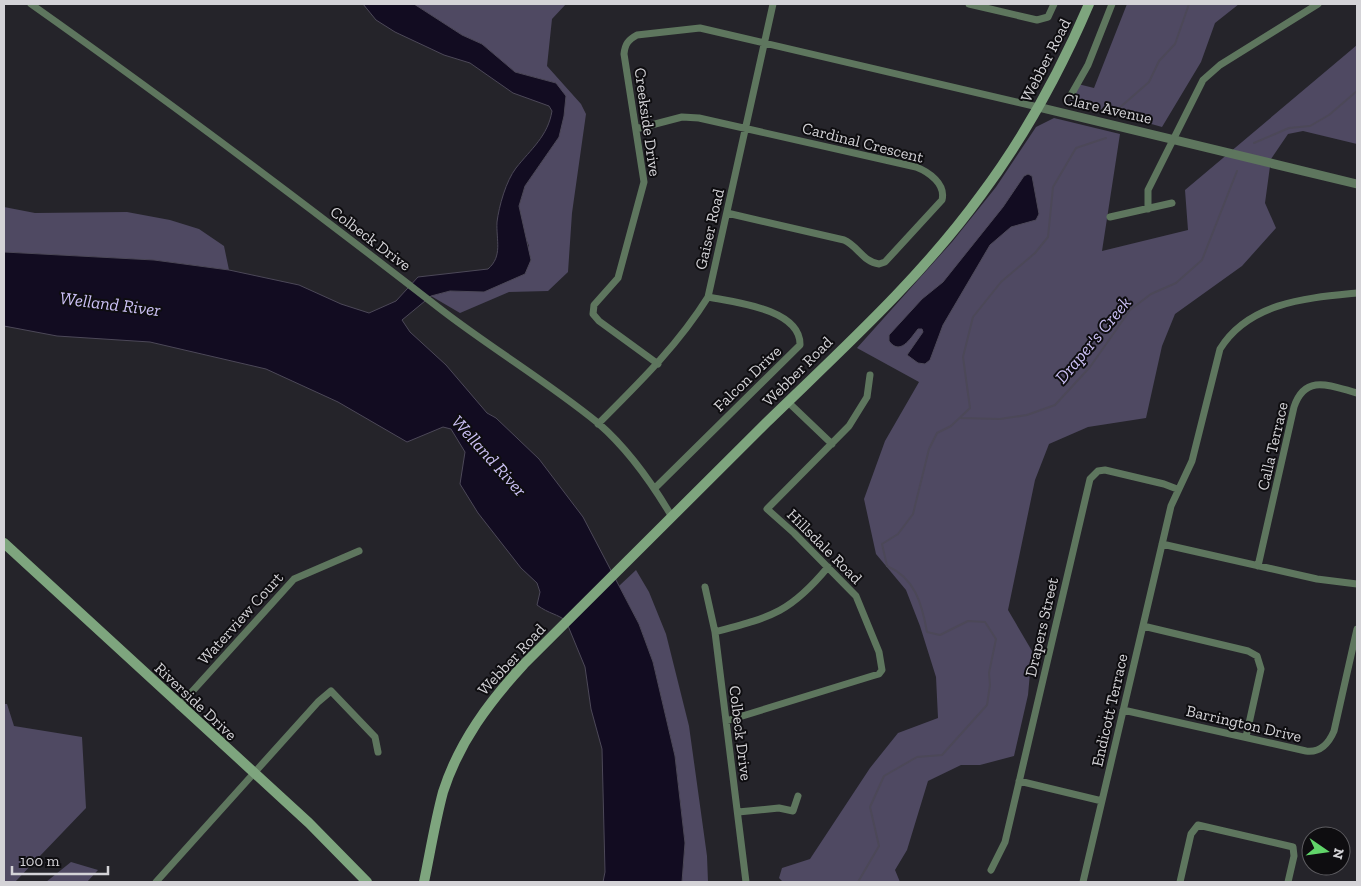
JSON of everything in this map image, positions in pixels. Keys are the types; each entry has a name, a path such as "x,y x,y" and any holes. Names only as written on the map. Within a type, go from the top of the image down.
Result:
{"main road":[{"name":"Webber Road","path":"424,882 443,794 460,750 476,722 498,691 788,402 937,250 980,196 1038,107 1059,69 1089,4"},
{"name":"Riverside Drive","path":"4,543 254,775 309,823 367,882"},
{"name":"Webber Road","path":"431,882 456,772 476,722"}],"street":[{"name":"Colbeck Drive","path":"31,4 598,424 632,459 655,488 672,517"},
{"name":"Gaiser Road","path":"598,424 658,364 688,328 708,297 773,4"},
{"path":"969,4 1037,20 1048,17 1054,4"},
{"path":"1071,94 1088,66 1112,4"},
{"path":"1148,209 1148,190 1172,138 1203,80 1220,65 1318,4"},
{"name":"Creekside Drive","path":"658,364 599,321 593,314 594,305 618,278 638,207 644,172 624,54 625,47 631,38 656,32 700,28 764,43"},
{"name":"Clare Avenue","path":"764,43 1172,138 1357,184"},
{"path":"636,129 690,117 745,129"},
{"name":"Cardinal Crescent","path":"727,213 850,242 872,263 879,264 885,262 942,200 941,188 929,173 916,167 745,129"},
{"path":"1110,217 1172,203"},
{"name":"Endicott Terrace","path":"1083,882 1162,544 1177,489 1192,462 1216,358 1229,336 1253,316 1290,302 1357,293"},
{"name":"Falcon Drive","path":"655,488 800,345 797,332 774,312 708,297"},
{"name":"Hillsdale Road","path":"726,721 879,674 882,670 879,652 856,596 767,509 850,426 863,406 869,391 870,375"},
{"name":"Calla Terrace","path":"1258,566 1294,407 1300,393 1306,387 1321,384 1357,393"},
{"path":"788,402 832,444"},
{"name":"Drapers Street","path":"991,870 1005,842 1090,479 1098,471 1105,470 1164,484 1177,489"},
{"path":"1162,544 1317,579 1357,584"},
{"name":"Waterview Court","path":"179,706 294,579 359,551"},
{"path":"715,632 758,621 780,612 811,588 828,567"},
{"name":"Colbeck Drive","path":"705,587 715,632 746,882"},
{"path":"1143,626 1248,651 1257,656 1261,669 1246,737"},
{"name":"Barrington Drive","path":"1123,710 1310,752 1326,745 1334,731 1357,629"},
{"path":"157,882 318,702 332,691 375,738 378,752"},
{"path":"1019,782 1102,802"},
{"path":"738,812 778,808 793,811 798,796"},
{"path":"1180,882 1190,834 1198,825 1293,847 1294,856 1288,882"}],"shaded area":[{"path":"414,4 566,4 552,19 547,66 581,104 586,114 572,213 568,272 548,291 509,292 460,313 431,296 450,291 484,292 529,246 523,231 519,206 525,186 559,137 556,83 515,72 482,44 462,35"},
{"path":"1127,4 1239,4 1215,23 1201,62 1162,127 1070,101 1078,84 1094,88"},
{"path":"1357,45 1357,144 1303,131 1288,134 1271,159 1265,203 1276,228 1242,266 1175,314 1162,346 1146,418 1088,427 1049,444 1035,480 1008,610 1032,651 1028,695 1014,756 980,765 961,765 928,781 907,850 895,870 900,882 783,882 779,878 782,868 810,859 870,768 898,733 938,718 936,677 920,626 906,590 876,554 864,499 885,441 919,382 857,348 952,242 996,187 1036,127 1054,118 1120,134 1102,251 1188,230 1185,190"},
{"path":"4,207 35,213 127,212 170,220 199,229 224,246 229,270 154,260 4,252"},
{"path":"636,570 649,592 666,634 689,726 707,856 708,882 682,882 685,843 675,756 653,662 639,624 619,586"},
{"path":"4,704 7,704 14,726 82,737 86,808 15,882 4,882"},
{"path":"71,862 98,870 87,882 46,882"}],"water":[{"name":"Welland River","path":"363,4 414,4 462,35 482,44 515,72 556,83 566,96 559,137 525,186 519,206 531,260 525,274 484,292 450,291 431,296 402,320 410,332 446,365 487,413 496,418 539,459 583,517 639,624 653,662 675,756 685,843 682,882 603,882 605,872 602,749 591,709 585,667 566,621 537,605 540,592 537,583 521,568 478,513 460,484 465,452 451,429 443,427 407,442 338,402 266,369 150,342 57,336 4,326 4,252 154,260 229,270 299,285 341,304 369,313 396,301 418,277 488,269 496,259 498,247 497,222 506,187 512,173 543,135 552,111 549,106 513,93 470,63 444,55 395,32 376,20"},
{"path":"1028,174 1032,176 1039,214 1036,220 1011,227 990,245 943,325 930,360 925,364 918,363 907,355 923,332 922,329 918,329 905,344 897,347 889,341 889,335 922,299 943,282 1003,207 1024,176"}],"waterway":[{"name":"Draper's Creek","path":"1117,110 1149,82 1159,61 1175,44 1189,4"},
{"name":"Draper's Creek","path":"1254,143 1289,128 1310,126 1329,115 1357,91"},
{"name":"Draper's Creek","path":"858,882 879,846 870,807 884,776 917,757 942,755 987,705 990,685 989,673 996,639 985,622 968,621 940,635 927,632 923,612 916,593 904,577 887,566 882,544 898,534 913,514 929,449 937,433 951,426 970,408 963,357 973,317 1001,282 1035,253 1048,237 1053,187 1076,148 1106,138"},
{"name":"Draper's Creek","path":"960,418 1000,419 1027,415 1055,405 1090,367 1130,310 1151,294 1176,283 1202,260 1237,171"}]}
